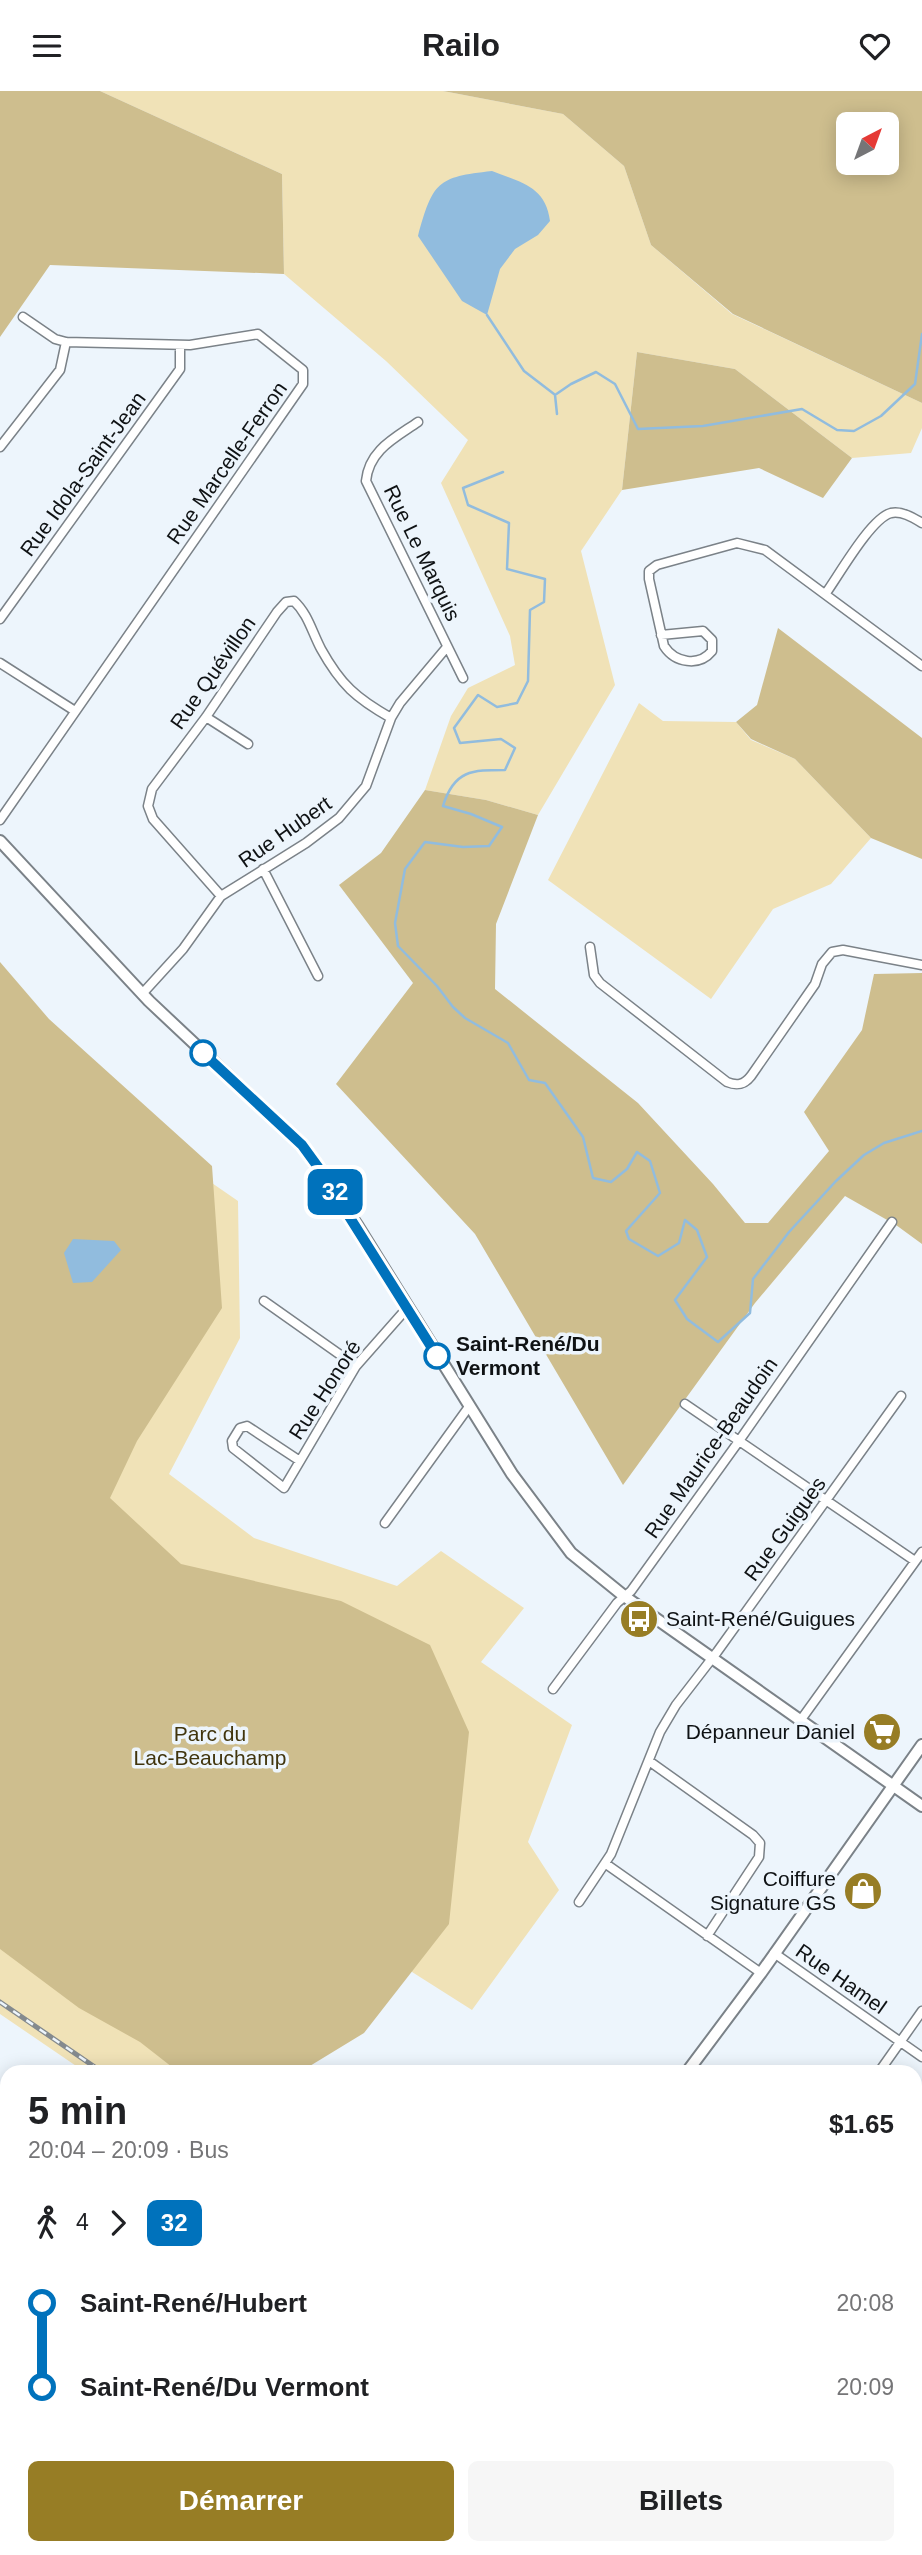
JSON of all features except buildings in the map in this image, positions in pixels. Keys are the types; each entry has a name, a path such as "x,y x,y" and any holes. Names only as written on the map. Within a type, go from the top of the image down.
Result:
{"street":[{"name":"Rue Marcelle-Ferron","path":"0,820 303,384 303,370 258,334 180,345 66,342 54,339 23,317"},
{"path":"0,447 60,370 66,342"},
{"name":"Rue Idola-Saint-Jean","path":"0,619 180,369 180,345"},
{"name":"Rue Le Marquis","path":"418,422 374,455 367,468 366,481 463,678"},
{"path":"826,593 880,519 894,512 922,523"},
{"path":"661,635 703,631 712,640 712,651 701,660 673,657 664,646 661,635 649,579 649,571 657,565 737,543 765,550 922,666"},
{"name":"Rue Quévillon","path":"221,896 153,819 148,806 152,789 206,717 276,612 286,602 293,601 302,609 321,649 340,680 361,701 391,718"},
{"name":"Rue Hubert","path":"142,994 183,949 221,896 306,843 340,818 366,786 391,718 400,703 447,647"},
{"path":"0,663 75,711"},
{"path":"206,717 248,744"},
{"path":"0,841 142,994 302,1145 408,1307 468,1408 512,1474 580,1562 712,1659 922,1806"},
{"path":"263,869 318,976"},
{"path":"590,947 594,975 600,983 733,1085 741,1084 751,1076 815,984 822,964 832,952 843,950 922,965"},
{"name":"Rue Maurice-Beaudoin","path":"553,1689 624,1596 631,1591 892,1222"},
{"path":"264,1301 356,1366"},
{"name":"Rue Honoré","path":"300,1461 247,1426 240,1428 232,1440 233,1448 284,1488 300,1461 356,1366 408,1307"},
{"name":"Rue Guigues","path":"579,1902 606,1864 669,1714 712,1659 901,1396"},
{"path":"685,1404 915,1562"},
{"path":"386,1523 468,1408"},
{"path":"800,1721 922,1552"},
{"path":"692,2065 761,1973 922,1745"},
{"path":"649,1761 754,1835 760,1843 759,1857 707,1935"},
{"path":"606,1864 761,1973"},
{"name":"Rue Hamel","path":"774,1953 922,2057"},
{"path":"884,2065 922,2011"}],"green space":[{"path":"0,91 100,91 282,174 284,274 50,265 0,337"},
{"path":"100,91 443,91 563,114 624,166 651,245 732,314 922,403 922,428 911,453 852,458 735,369 637,352 622,490 581,551 615,685 538,815 486,800 425,790 451,716 468,688 515,665 510,636 441,483 468,440 386,361 284,274 282,174"},
{"path":"443,91 922,91 922,403 733,314 651,245 624,166 563,114"},
{"path":"637,352 735,369 852,458 823,498 759,468 622,490"},
{"path":"778,628 922,738 922,859 871,838 795,759 751,739 736,722 757,705"},
{"path":"639,703 663,721 736,722 751,740 795,759 871,838 831,884 773,909 711,999 548,880"},
{"path":"425,790 486,800 538,815 496,924 495,989 638,1103 745,1223 768,1223 829,1151 804,1112 862,1030 874,974 922,973 922,1244 896,1225 845,1196 755,1303 623,1485 475,1234 336,1084 413,983 339,885 381,853"},
{"name":"Parc du Lac-Beauchamp","path":"0,962 49,1019 212,1166 222,1308 137,1441 110,1498 181,1564 341,1601 430,1645 469,1732 449,1924 364,2033 311,2065 169,2065 140,2042 79,2008 0,1949"},
{"name":"Parc du Lac-Beauchamp","path":"0,1037 238,1201 240,1338 169,1474 254,1538 397,1586 441,1551 524,1608 481,1662 572,1725 528,1842 559,1890 472,2010 330,1920 215,2065 75,2065 0,2014"}],"water":[{"path":"492,171 522,182 537,193 548,209 550,221 538,235 515,249 500,269 487,315 462,301 418,236 428,204 440,186 459,176"},
{"path":"73,1239 114,1241 121,1250 92,1282 73,1283 64,1253"}],"waterway":[{"path":"487,315 524,371 554,394"},
{"path":"557,414 555,395 596,372 615,384 638,429 703,426 802,409 837,430 854,431 881,416 915,384 922,334"},
{"path":"503,472 463,488 468,505 509,523 507,569 545,579 544,602 530,610 528,681 517,703 497,707 478,695 454,728 460,743 501,739 515,748 505,770 474,772 459,779 447,794 443,806 502,827 489,846 463,847 425,842 405,869 395,923 398,946 465,1018 508,1043 529,1080 545,1083 583,1137 593,1178 611,1182 627,1169 637,1152 650,1161 660,1193 626,1231 629,1239 658,1256 679,1243 685,1220 697,1230 707,1257 675,1300 687,1319 718,1342 750,1313 753,1279 789,1232 836,1181 864,1155 884,1143 922,1131"}],"railway":[{"path":"0,2002 92,2065"}],"bus line":[{"name":"32","path":"203,1053 302,1145 357,1225 437,1356"}],"place":[{"name":"Saint-René/Du Vermont","path":"437,1356"},
{"name":"Saint-René/Guigues","path":"639,1619"},
{"name":"Dépanneur Daniel","path":"882,1732"},
{"name":"Coiffure Signature GS","path":"863,1891"}]}
